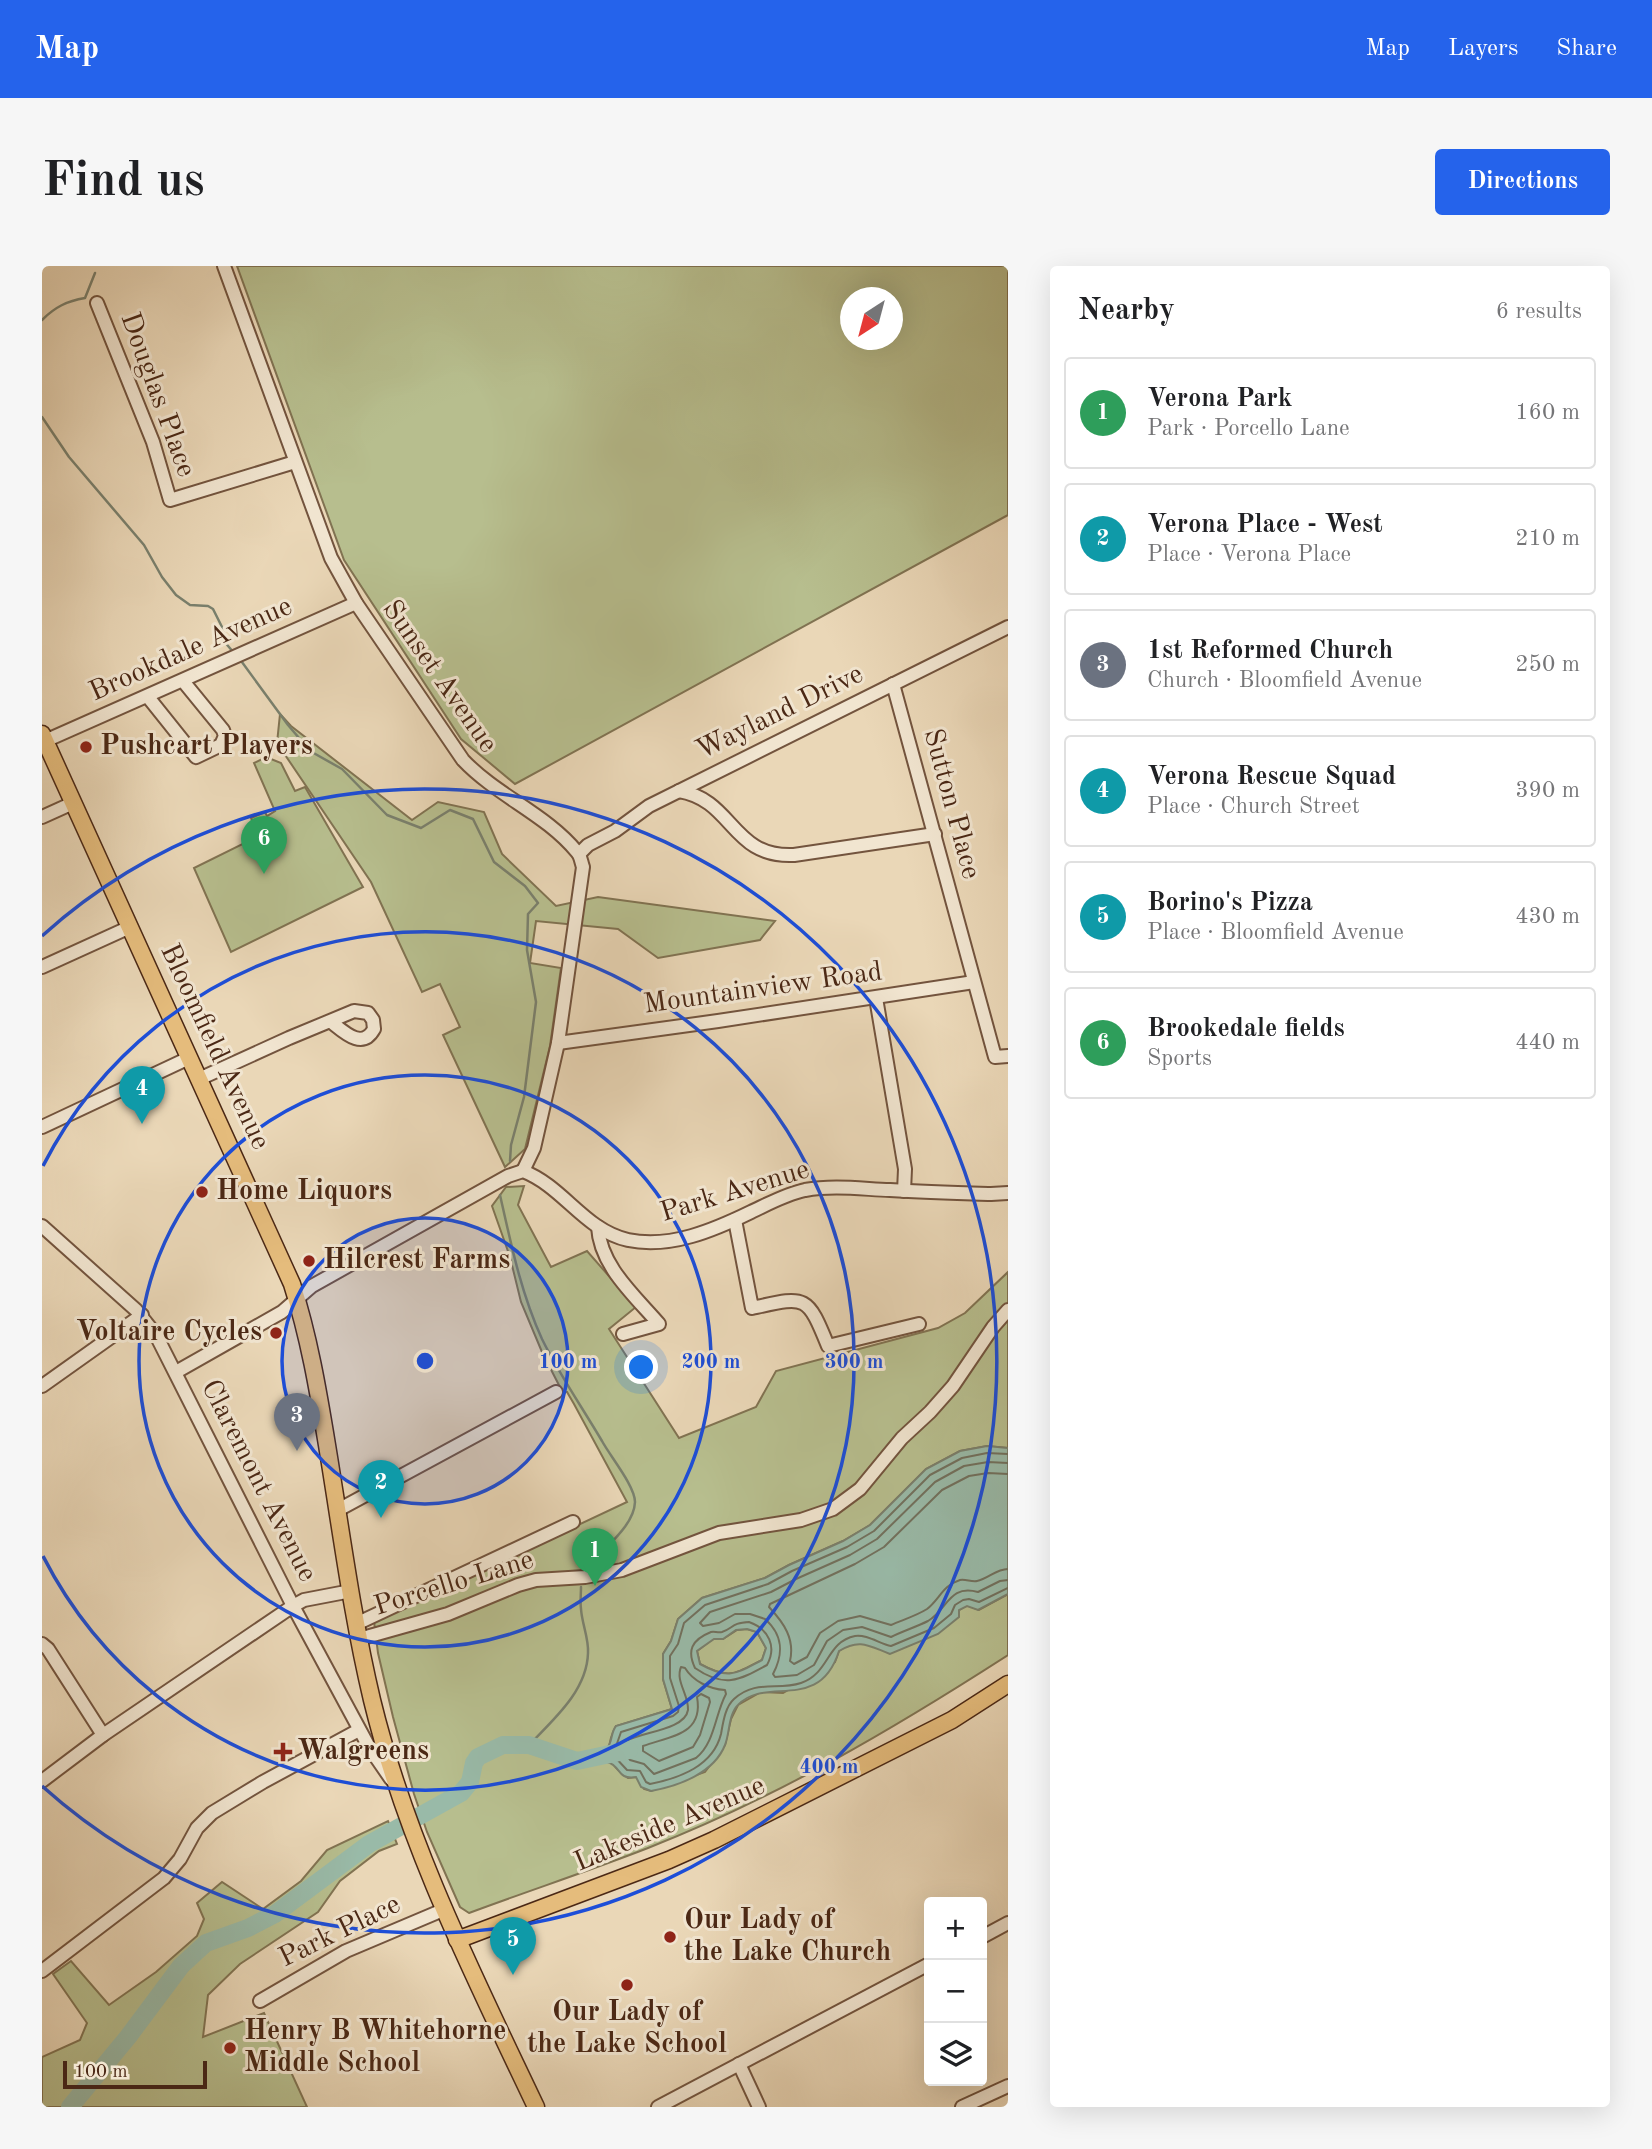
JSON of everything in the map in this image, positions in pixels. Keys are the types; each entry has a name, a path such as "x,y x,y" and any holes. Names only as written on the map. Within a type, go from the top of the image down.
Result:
{"main road":[{"name":"Bloomfield Avenue","path":"44,738 276,1247 297,1299 313,1360 357,1631 395,1785 443,1910 536,2107"},
{"name":"Lakeside Avenue","path":"457,1940 669,1860 714,1840 919,1738 1007,1688"}],"street":[{"name":"Sunset Avenue","path":"223,266 331,558 356,603 447,741 463,760 484,780 583,850"},
{"name":"Douglas Place","path":"97,303 148,431 170,500 295,462"},
{"name":"Brookdale Avenue","path":"44,738 148,697 356,603"},
{"name":"Wayland Drive","path":"583,850 649,806 1008,627"},
{"path":"148,697 196,757 221,745 225,736 183,681"},
{"name":"Sutton Place","path":"893,684 974,982 1002,1057"},
{"path":"679,791 696,795 711,803 748,843 778,855 794,855 934,834"},
{"path":"42,817 73,803"},
{"path":"176,1372 282,1312 312,1286 508,1176 523,1171 534,1148 558,1042 583,867 583,850"},
{"path":"42,967 130,927"},
{"name":"Mountainview Road","path":"558,1042 974,982"},
{"path":"876,998 905,1169 904,1191"},
{"path":"199,1079 330,1021"},
{"path":"42,1128 189,1058"},
{"name":"Park Avenue","path":"523,1171 539,1177 556,1189 573,1208 598,1227 625,1239 661,1243 702,1233 804,1190 845,1188 1008,1193"},
{"path":"735,1220 752,1308 799,1301 814,1311 828,1346 919,1324"},
{"name":"Claremont Avenue","path":"42,1226 86,1262 142,1315 156,1335 293,1606 359,1730 395,1785"},
{"path":"598,1227 602,1248 615,1272 659,1324 623,1334"},
{"name":"Porcello Lane","path":"357,1631 448,1614 536,1580 585,1577 622,1570 719,1533 801,1520 832,1508 860,1489 902,1438 930,1412 953,1386 1008,1310"},
{"path":"42,1386 142,1315"},
{"path":"338,1510 556,1392"},
{"path":"357,1631 573,1522"},
{"path":"42,1781 103,1735 293,1606 304,1600 351,1591"},
{"path":"42,1644 103,1735"},
{"path":"42,1971 164,1878 180,1859 197,1828 212,1813 359,1730"},
{"name":"Park Place","path":"260,2001 346,1951 443,1910"},
{"path":"987,1934 1008,1923"},
{"path":"657,2107 924,1967"},
{"path":"739,2064 759,2107"},
{"path":"962,2107 1008,2086"}],"shaded area":[{"path":"237,266 1008,266 1008,515 515,784 461,739 344,560"},
{"path":"280,714 291,726 412,820 438,802 484,812 502,854 556,906 598,897 775,921 760,940 658,958 618,929 536,921 530,963 561,968 550,1046 525,1149 505,1167 443,1035 460,1027 440,984 422,992 371,882 277,743"},
{"path":"266,757 281,763 295,791 305,787 363,887 231,952 194,868 259,836 251,818 265,812 267,816 275,811 254,763"},
{"path":"524,1186 518,1205 551,1267 587,1251 636,1307 609,1329 679,1438 756,1407 776,1371 938,1328 965,1313 1008,1272 1008,1448 987,1446 960,1451 926,1469 870,1525 843,1541 765,1578 702,1598 678,1619 671,1641 663,1654 663,1679 672,1709 616,1726 609,1748 612,1761 621,1773 628,1778 637,1777 644,1789 651,1791 705,1772 725,1745 731,1719 738,1705 761,1692 783,1693 835,1662 839,1651 848,1645 959,1610 967,1605 979,1610 1008,1594 1008,1655 877,1735 742,1807 648,1848 469,1913 460,1907 427,1832 414,1794 378,1653 374,1621 627,1502 567,1392 562,1391 521,1302 510,1257 492,1206 506,1187"},
{"path":"737,1630 757,1632 766,1648 762,1660 731,1673 718,1672 700,1664 697,1651 714,1638 723,1639"},
{"path":"388,1821 397,1844 379,1851 340,1881 318,1912 240,1964 208,1995 203,2037 264,2013 307,2107 42,2107 42,2057 80,2040 87,2023 53,1974 71,1961 109,2005 156,1972 197,1936 204,1919 197,1903 222,1882 263,1909 301,1881 327,1850"}],"water":[{"path":"987,1446 1008,1448 1008,1594 978,1610 967,1606 959,1610 959,1617 938,1634 890,1654 859,1644 846,1647 839,1651 830,1670 819,1682 806,1688 750,1697 735,1709 720,1755 704,1771 684,1782 651,1791 641,1787 636,1777 622,1775 615,1766 607,1762 604,1750 609,1746 616,1726 672,1709 663,1679 663,1654 671,1641 678,1619 702,1598 765,1578 843,1541 870,1525 926,1469 960,1451","holes":["736,1630 757,1632 766,1648 762,1660 732,1673 718,1672 700,1664 697,1651 714,1639 723,1639"]}],"waterway":[{"path":"42,320 62,305 85,298 95,273"},
{"path":"42,417 69,457 144,545 176,595 190,605 213,609 224,631 223,640 234,653"},
{"path":"239,658 310,751 342,769 387,815 421,828 450,810 473,819 494,862 525,886 538,903 528,914 527,950 536,1002 524,1097 511,1145 510,1161"},
{"path":"500,1195 522,1286 542,1339 634,1495 635,1502 629,1521 586,1571"},
{"path":"529,1745 567,1704 582,1680 588,1648 582,1615 581,1587"},
{"path":"70,2107 128,2037 181,1966 206,1943 248,1928 275,1914 369,1844 461,1793 470,1782 478,1757 503,1745 529,1745 577,1761 629,1750"}],"place":[{"name":"Pushcart Players","path":"86,747"},
{"name":"Brookedale fields","path":"264,874"},
{"name":"Verona Rescue Squad","path":"142,1124"},
{"name":"Home Liquors","path":"202,1192"},
{"name":"Hilcrest Farms","path":"309,1261"},
{"name":"Voltaire Cycles","path":"276,1333"},
{"name":"1st Reformed Church","path":"297,1451"},
{"name":"Verona Place - West","path":"381,1518"},
{"name":"Verona Park","path":"595,1586"},
{"name":"Walgreens","path":"283,1752"},
{"name":"Our Lady of the Lake Church","path":"670,1937"},
{"name":"Borino's Pizza","path":"513,1975"},
{"name":"Our Lady of the Lake School","path":"627,1985"},
{"name":"Henry B Whitehorne Middle School","path":"230,2048"}]}
